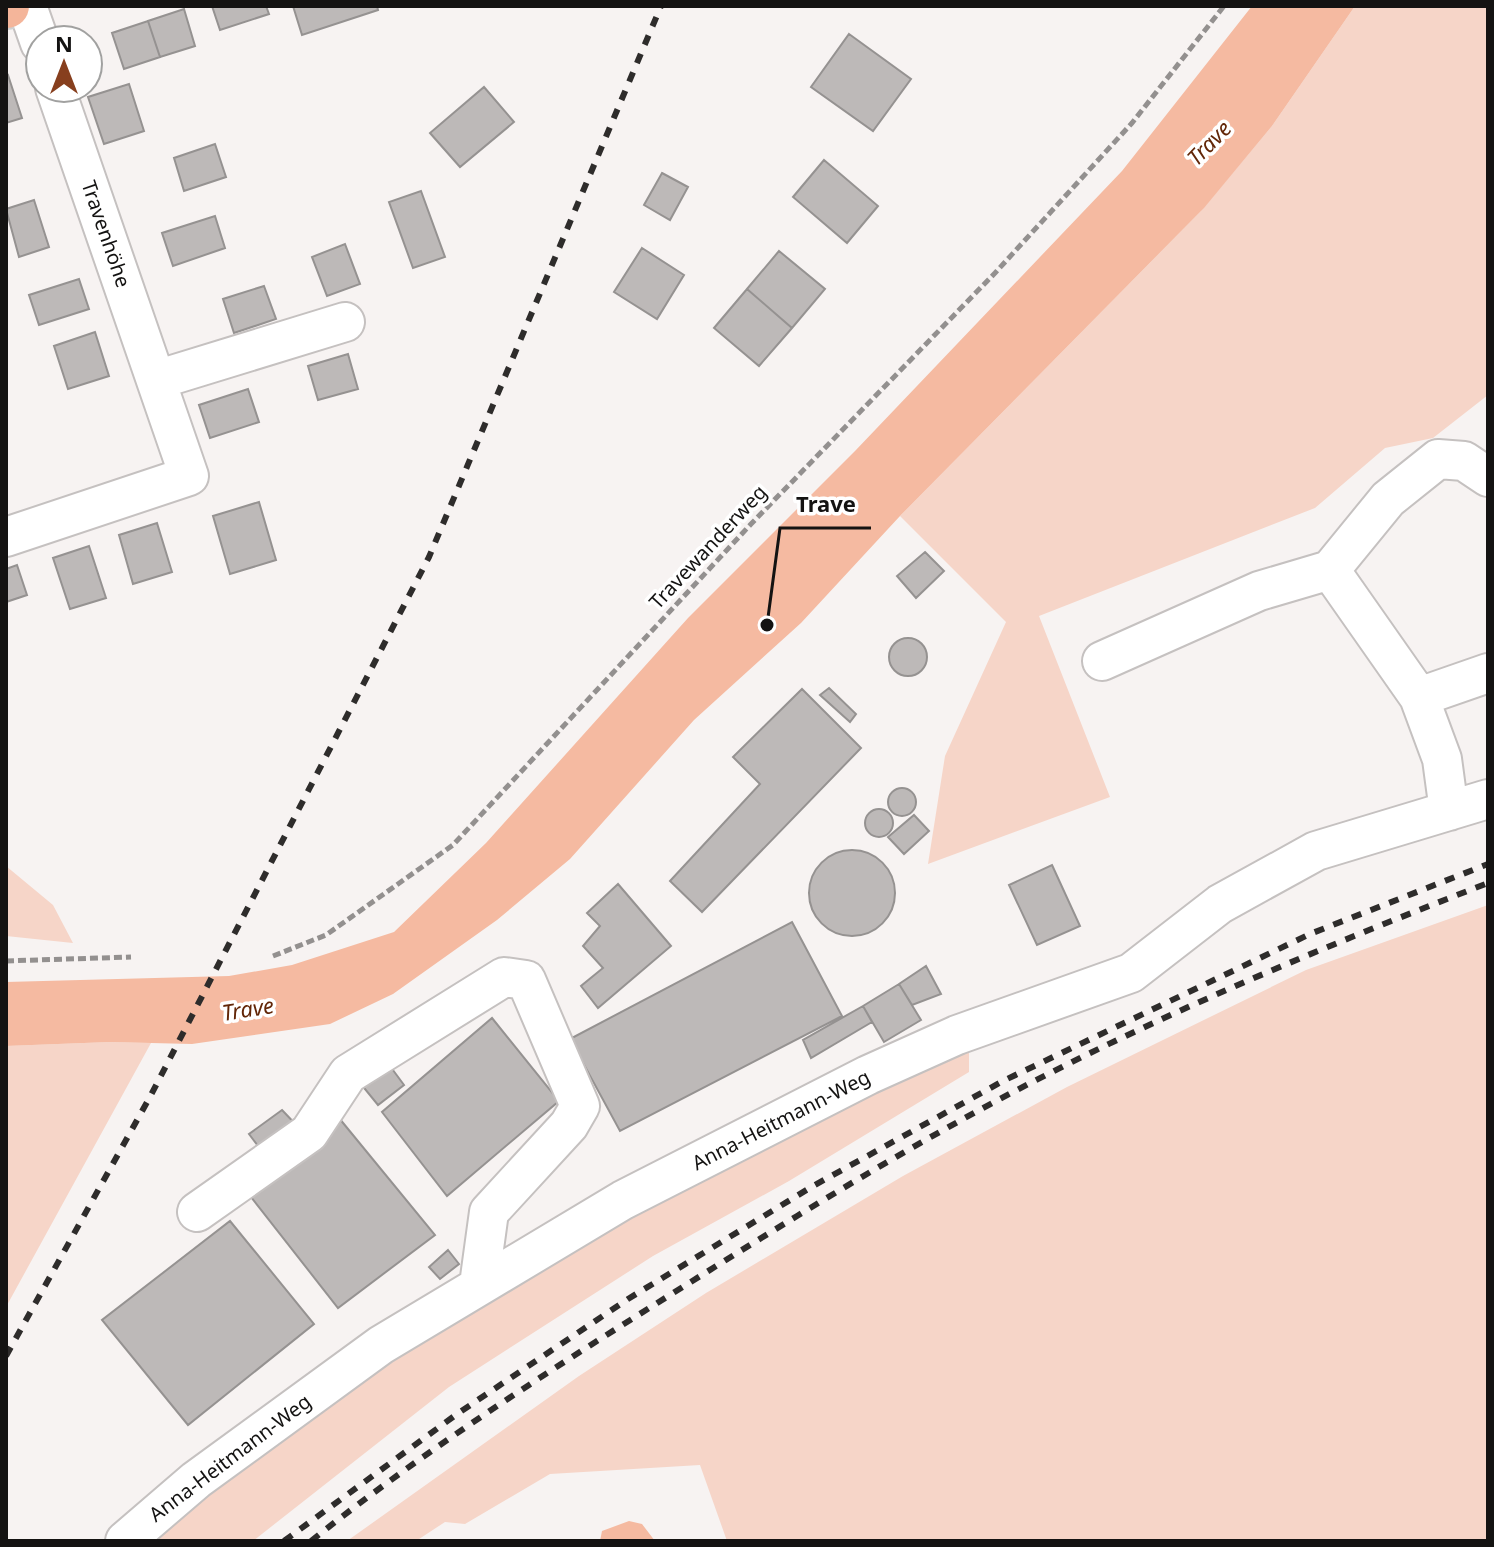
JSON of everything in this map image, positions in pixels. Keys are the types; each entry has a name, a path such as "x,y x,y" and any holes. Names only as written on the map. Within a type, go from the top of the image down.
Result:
{"street":[{"name":"Travenhöhe","path":"6,537 189,476 61,104"},
{"path":"156,380 345,322"},
{"path":"1102,661 1259,591 1330,570 1388,499 1438,459 1464,461 1488,477"},
{"path":"1330,570 1419,697 1442,759 1449,811"},
{"path":"1419,697 1488,673"},
{"name":"Anna-Heitmann-Weg","path":"125,1541 196,1480 381,1345 623,1200 868,1075 957,1035 1131,973 1220,904 1316,851 1488,799"},
{"path":"197,1212 309,1133 348,1074 504,977 526,980 580,1106 569,1125 489,1212 479,1285"}],"path":[{"name":"Travewanderweg","path":"273,956 326,935 453,845 751,524 995,273 1132,123 1224,6"},
{"path":"6,961 131,957"}],"shaded area":[{"path":"1355,6 1488,6 1488,395 1433,438 1385,448 1315,508 1039,616 1110,797 928,864 945,756 1006,622 900,516 1200,212 1272,126"},
{"path":"6,866 53,905 73,943 6,936"},
{"path":"1488,905 1488,1541 727,1541 700,1465 550,1474 465,1524 445,1522 416,1541 347,1541 579,1376 706,1293 903,1176 1067,1087 1306,970"},
{"path":"151,1043 6,1307 6,1046"},
{"path":"969,1044 969,1072 789,1181 653,1256 449,1387 253,1541 148,1541 207,1491 383,1361 624,1211"}],"water":[{"path":"1252,6 1355,6 1272,126 1204,208 900,516 801,623 694,720 570,859 497,920 393,994 330,1024 192,1044 110,1042 6,1046 6,982 229,976 292,965 394,932 486,843 688,618 855,451 1122,171"},
{"path":"629,1521 642,1524 655,1541 600,1541 602,1531"}],"building":[{"path":"212,6 266,6 269,14 220,30"},
{"path":"293,6 377,6 378,10 302,35"},
{"path":"184,9 195,46 160,57 148,21"},
{"path":"148,21 160,57 124,69 112,33"},
{"path":"849,34 911,79 873,131 811,87"},
{"path":"6,76 22,118 6,123"},
{"path":"129,84 144,131 104,144 90,104 104,104 104,92"},
{"path":"484,87 514,122 460,167 430,133"},
{"path":"215,144 226,177 184,191 174,158"},
{"path":"824,160 878,206 847,243 793,197"},
{"path":"662,173 688,187 670,220 644,205"},
{"path":"421,191 445,257 413,268 389,202"},
{"path":"34,200 49,247 19,257 6,209"},
{"path":"215,216 225,248 173,266 162,233"},
{"path":"345,244 360,284 327,296 312,257"},
{"path":"642,248 684,275 657,319 614,292"},
{"path":"779,251 825,289 792,328 747,289"},
{"path":"79,279 89,309 39,325 29,295"},
{"path":"264,286 276,319 234,333 223,299"},
{"path":"747,289 792,328 759,366 714,328"},
{"path":"95,332 109,376 68,389 54,346"},
{"path":"348,354 358,389 318,400 308,366"},
{"path":"248,389 259,422 210,438 199,405"},
{"path":"259,502 276,560 230,574 213,516"},
{"path":"157,523 172,572 133,584 119,535"},
{"path":"89,546 106,598 70,609 53,558"},
{"path":"925,552 944,571 916,598 897,576"},
{"path":"17,565 27,595 6,602 6,569"},
{"path":"908,638 921,644 927,657 921,670 908,676 895,670 889,657 895,644"},
{"path":"829,688 856,714 850,722 820,695"},
{"path":"802,689 861,748 702,912 670,881 760,784 733,757"},
{"path":"902,788 912,792 916,802 912,812 902,816 892,812 888,802 892,792"},
{"path":"879,809 889,813 893,823 889,833 879,837 869,833 865,823 869,813"},
{"path":"914,815 929,831 904,854 888,837"},
{"path":"852,850 869,853 883,862 892,876 895,893 892,910 883,924 869,933 852,936 835,933 821,924 812,910 809,893 812,876 821,862 835,853"},
{"path":"1052,865 1080,926 1037,945 1009,885"},
{"path":"618,884 671,946 598,1008 581,986 603,968 583,946 600,926 587,913"},
{"path":"792,922 842,1016 620,1131 570,1039"},
{"path":"926,966 941,994 912,1005 899,984"},
{"path":"899,984 921,1020 884,1042 863,1006"},
{"path":"863,1006 872,1022 811,1058 803,1040"},
{"path":"492,1018 559,1101 447,1196 382,1112"},
{"path":"387,1062 404,1085 378,1105 360,1083"},
{"path":"282,1110 301,1130 267,1158 249,1134"},
{"path":"339,1118 435,1235 338,1308 247,1192"},
{"path":"230,1221 314,1324 188,1425 102,1320"},
{"path":"448,1250 459,1264 440,1279 429,1267"}],"railway":[{"path":"6,1356 151,1095 429,557 661,6"},
{"path":"284,1541 457,1414 628,1299 813,1186 1003,1081 1310,934 1488,864"},
{"path":"311,1541 442,1443 532,1383 755,1242 927,1139 1015,1091 1190,1006 1488,883"}],"place":[{"name":"Trave","path":"767,625"}]}
